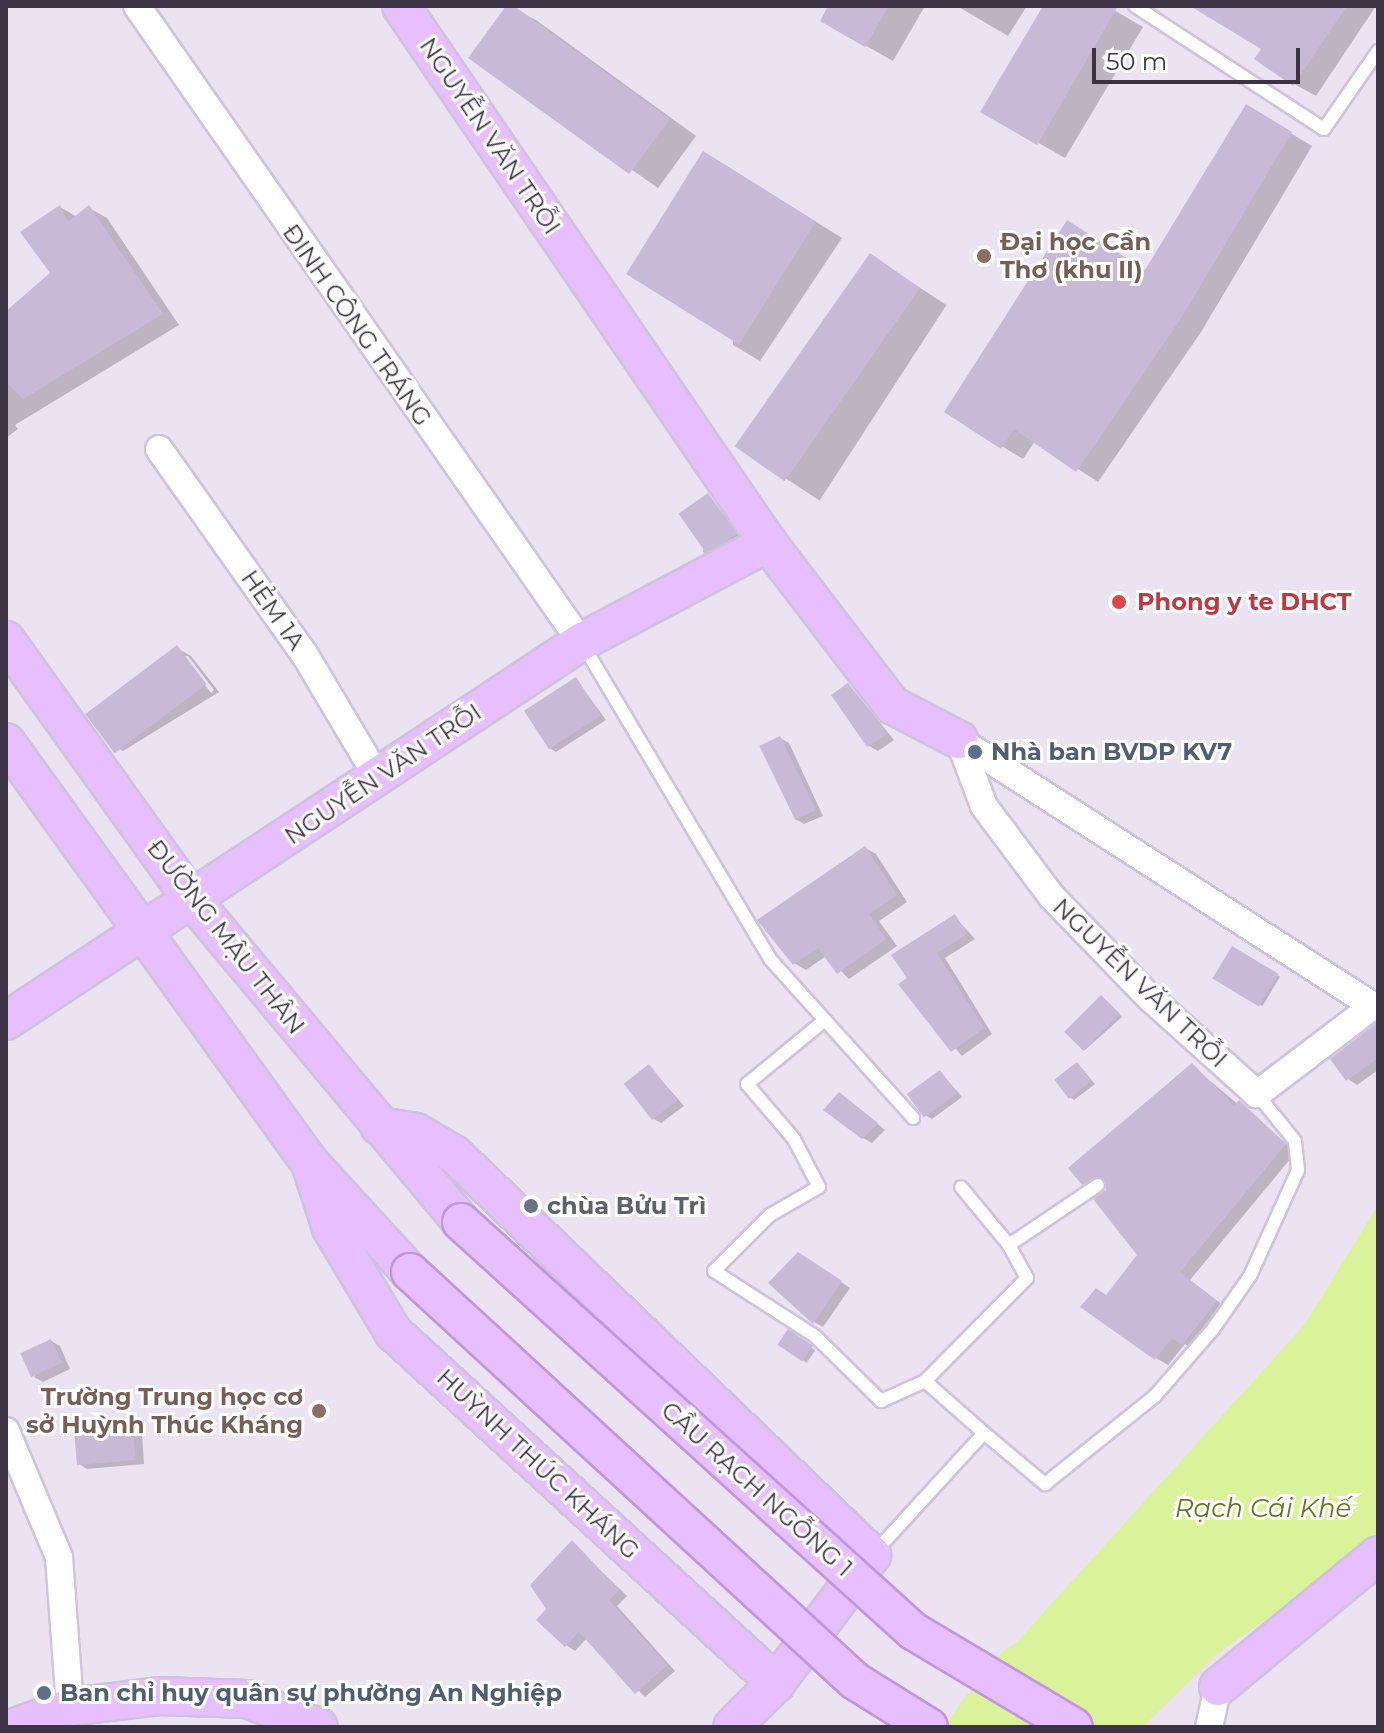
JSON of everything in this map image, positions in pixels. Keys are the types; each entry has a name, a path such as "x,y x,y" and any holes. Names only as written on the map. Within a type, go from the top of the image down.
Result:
{"street":[{"name":"ĐINH CÔNG TRÁNG","path":"137,6 581,642"},
{"name":"NGUYỄN VĂN TRỖI","path":"401,6 768,543 892,705 959,740 1375,1003 1257,1094 1151,999 1052,897 984,806 959,740"},
{"name":"HẺM 1A","path":"159,449 305,655 378,778"},
{"name":"NGUYỄN VĂN TRỖI","path":"6,1021 143,934 581,642 768,543"},
{"name":"ĐƯỜNG MẬU THÂN","path":"6,640 193,901 461,1222"},
{"path":"6,742 310,1163 410,1272 855,1681 929,1727"},
{"path":"379,1126 416,1132 455,1155 872,1555 776,1683 732,1727"},
{"name":"HUỲNH THÚC KHÁNG","path":"310,1163 331,1228 393,1332 776,1683"},
{"name":"CẦU RẠCH NGỖNG 1","path":"461,1222 913,1631 1074,1727"},
{"path":"6,1431 59,1557 70,1707"},
{"path":"1209,1727 1218,1687 1378,1555"},
{"path":"15,1727 70,1707 159,1696 247,1699 319,1727"}],"lane":[{"path":"1135,6 1324,129 1378,51"},
{"path":"581,642 770,959 913,1118"},
{"path":"825,1020 747,1084 794,1139 819,1187 770,1215 714,1271 815,1336 881,1401 925,1381 1027,1278 1009,1245 961,1187"},
{"path":"925,1381 1045,1484 1155,1396 1213,1329 1250,1276 1298,1170 1295,1141 1257,1094"},
{"path":"1009,1245 1098,1185"},
{"path":"872,1555 984,1433"}],"water":[{"name":"Rạch Cái Khế","path":"1378,1205 1378,1542 1217,1654 1143,1727 944,1727 992,1660 1017,1642 1305,1324"}],"building":[{"path":"506,6 514,6 670,119 629,174 468,58"},
{"path":"828,6 889,6 865,47 820,21"},
{"path":"1043,6 1118,6 1037,145 980,112"},
{"path":"1190,6 1347,6 1293,86 1254,59 1261,49"},
{"path":"1246,104 1292,132 1180,320 1076,472 1014,429 1001,449 944,412 1067,220 1145,270"},
{"path":"703,151 816,221 739,344 626,274"},
{"path":"60,205 68,222 89,205 163,314 23,399 6,382 6,311 50,273 20,232"},
{"path":"870,253 920,288 785,481 735,446"},
{"path":"708,493 737,534 707,555 679,514"},
{"path":"177,645 206,684 115,753 85,714"},
{"path":"576,677 601,716 549,749 524,711"},
{"path":"848,683 887,734 867,747 831,695"},
{"path":"780,736 816,810 795,820 759,746"},
{"path":"865,846 897,895 869,914 886,939 837,974 818,948 793,965 757,920"},
{"path":"955,914 967,934 937,953 984,1028 951,1052 898,984 907,978 891,955"},
{"path":"1232,946 1278,974 1259,1006 1212,979"},
{"path":"1101,995 1120,1014 1083,1051 1064,1032"},
{"path":"1378,1022 1378,1058 1346,1081 1330,1059"},
{"path":"1077,1062 1092,1081 1069,1099 1054,1080"},
{"path":"1192,1063 1234,1106 1239,1100 1286,1144 1180,1272 1217,1301 1182,1345 1172,1338 1155,1360 1080,1307 1096,1288 1106,1295 1137,1255 1093,1199 1106,1190 1105,1179 1097,1176 1082,1185 1068,1168"},
{"path":"649,1064 677,1100 652,1120 624,1084"},
{"path":"940,1070 957,1093 924,1118 907,1094"},
{"path":"839,1092 878,1123 862,1139 823,1110"},
{"path":"798,1252 842,1281 813,1324 768,1283"},
{"path":"788,1329 813,1346 802,1362 777,1345"},
{"path":"51,1339 62,1363 31,1377 20,1353"},
{"path":"133,1428 136,1460 77,1465 74,1433"},
{"path":"572,1540 619,1590 609,1600 667,1665 635,1694 579,1632 565,1647 536,1620 546,1609 530,1585"}],"place":[{"name":"Đại học Cần Thơ (khu II)","path":"984,256"},
{"name":"Phong y te DHCT","path":"1119,602"},
{"name":"Nhà ban BVDP KV7","path":"975,752"},
{"name":"chùa Bửu Trì","path":"531,1206"},
{"name":"Trường Trung học cơ sở Huỳnh Thúc Kháng","path":"319,1411"},
{"name":"Ban chỉ huy quân sự phường An Nghiệp","path":"44,1693"}]}
